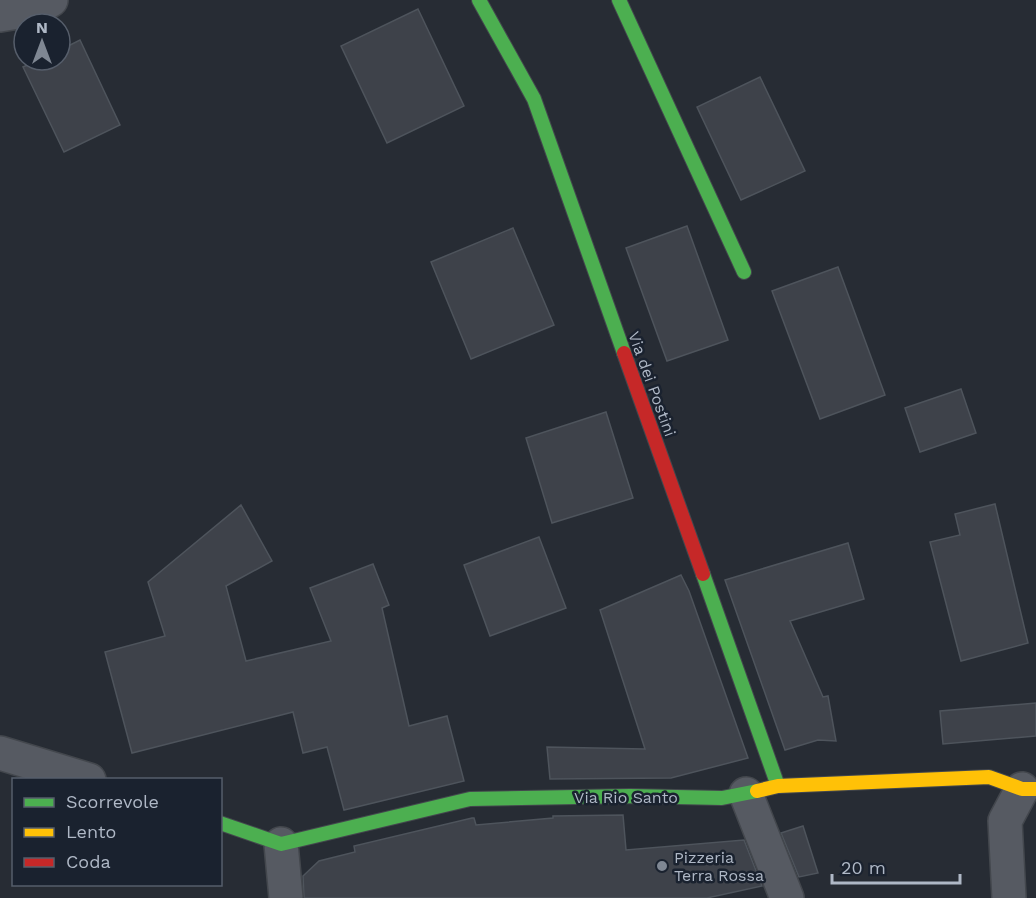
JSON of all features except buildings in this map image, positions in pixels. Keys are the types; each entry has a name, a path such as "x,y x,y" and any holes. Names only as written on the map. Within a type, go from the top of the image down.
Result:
{"street":[{"path":"0,15 35,9 51,0"},
{"name":"Via dei Postini","path":"479,0 534,99 778,786"},
{"path":"619,0 744,272"},
{"path":"0,753 81,778"},
{"name":"Via Rio Santo","path":"281,844 470,799 630,796 722,798 778,786 989,777 1029,789"},
{"path":"1009,898 1005,821 1029,789"},
{"path":"746,794 787,898"},
{"path":"222,824 281,844 286,898"}],"traffic: fast":[{"path":"479,0 534,99 624,353"},
{"path":"619,0 744,272"},
{"path":"703,574 778,786"},
{"path":"222,824 281,844 470,799 630,796 722,798 757,791"}],"traffic: slow":[{"path":"757,791 778,786 989,777 1022,789 1036,789"}],"traffic: jam":[{"path":"624,353 703,574"}],"place":[{"name":"Pizzeria Terra Rossa","path":"662,866"}]}
